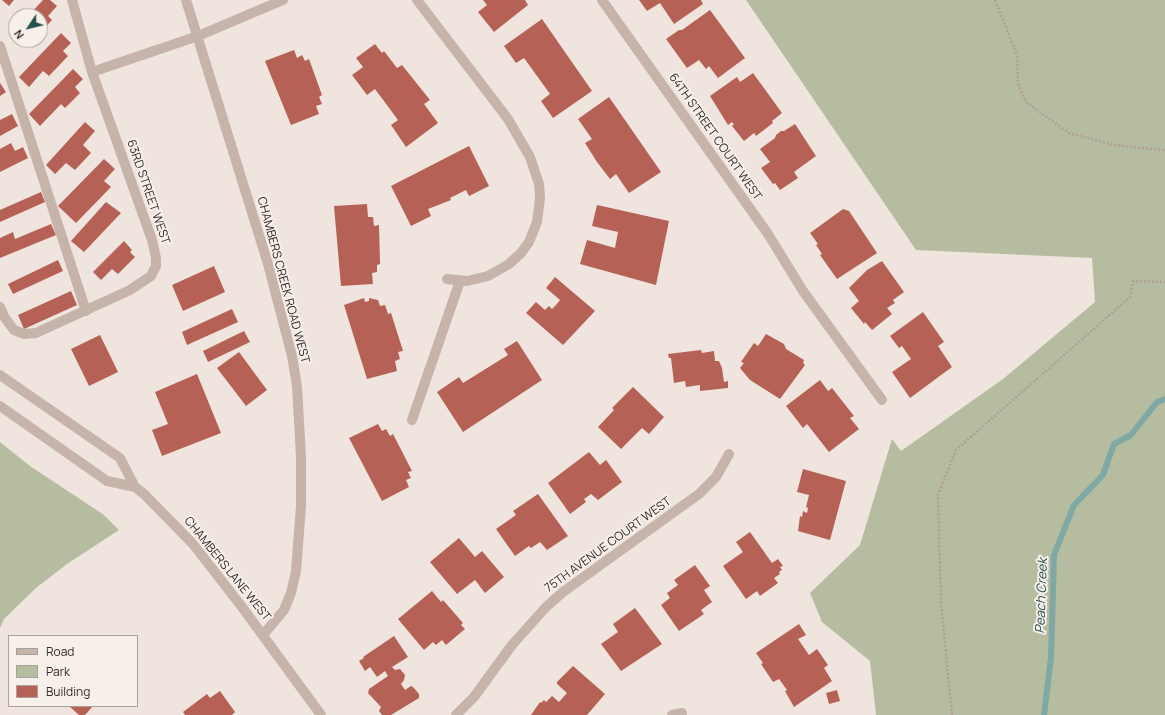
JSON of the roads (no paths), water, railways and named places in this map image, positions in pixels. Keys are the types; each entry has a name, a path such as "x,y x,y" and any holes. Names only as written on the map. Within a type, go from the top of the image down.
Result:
{"street":[{"name":"63RD STREET WEST","path":"0,307 10,325 19,333 30,334 42,332 140,284 151,276 156,266 156,258 152,240 92,72 72,0"},
{"name":"CHAMBERS CREEK ROAD WEST","path":"186,0 268,264 292,356 297,386 301,457 301,506 296,571 292,593 284,610 263,635"},
{"path":"92,72 198,36 283,0"},
{"path":"417,0 508,118 530,157 539,184 540,198 537,222 529,242 521,253 504,267 488,276 460,281 447,279"},
{"name":"64TH STREET COURT WEST","path":"602,0 768,234 803,291 882,400"},
{"path":"0,46 86,311"},
{"path":"412,420 460,281"},
{"name":"CHAMBERS LANE WEST","path":"0,375 120,458 135,487 169,518 193,544 263,635"},
{"name":"CHAMBERS LANE WEST","path":"0,406 108,481 135,487"},
{"name":"75TH AVENUE COURT WEST","path":"456,715 474,697 512,645 546,607 563,592 699,494 716,477 729,454"},
{"path":"263,635 321,715"}],"waterway":[{"name":"Peach Creek","path":"1044,715 1051,658 1054,555 1074,505 1103,475 1114,444 1131,435 1157,402 1165,399"}]}
